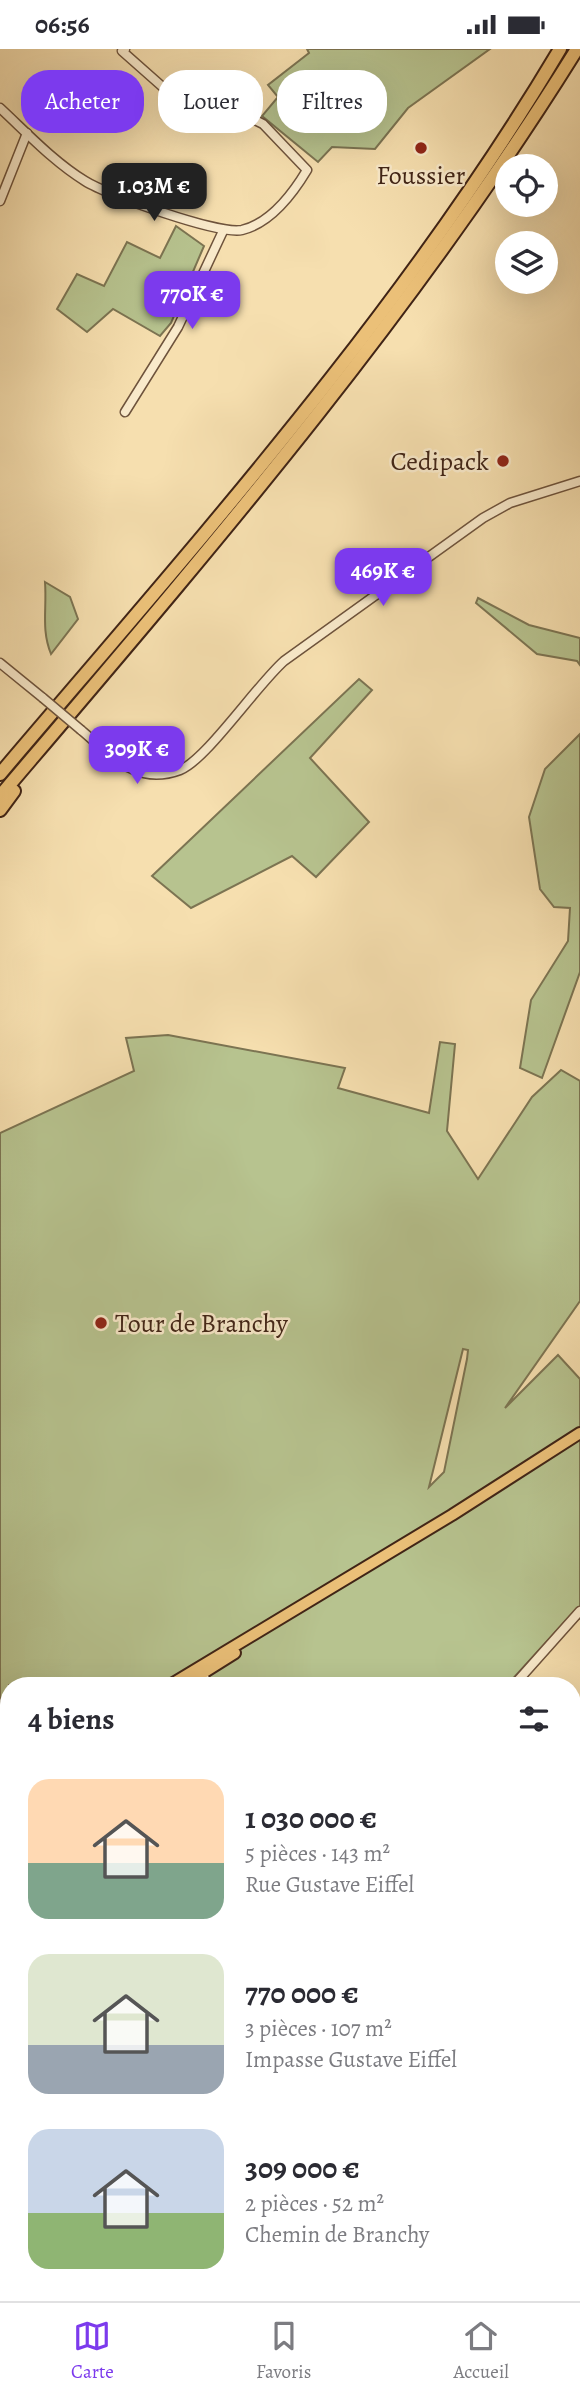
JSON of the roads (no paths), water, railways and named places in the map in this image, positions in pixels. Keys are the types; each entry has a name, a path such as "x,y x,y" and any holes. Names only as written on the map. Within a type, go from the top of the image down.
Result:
{"highway":[{"path":"0,774 317,396 441,230 560,49"},
{"path":"0,796 309,428 380,337 457,231 577,49"},
{"path":"0,810 75,708"}],"main road":[{"path":"183,1677 580,1433"},
{"path":"197,1677 345,1580"}],"street":[{"path":"0,201 27,133 95,187 223,231 247,228 275,212 296,189 307,170 263,124 243,114 189,105 174,97 122,50"},
{"path":"0,108 21,127"},
{"path":"125,412 178,327 223,231"},
{"path":"0,663 134,770 158,775 182,770 201,755 262,680 284,661 483,518 510,503 580,481"},
{"path":"520,1677 580,1611"}],"place":[{"name":"Foussier","path":"421,148"},
{"name":"Cedipack","path":"503,461"},
{"name":"Tour de Branchy","path":"101,1323"}]}
